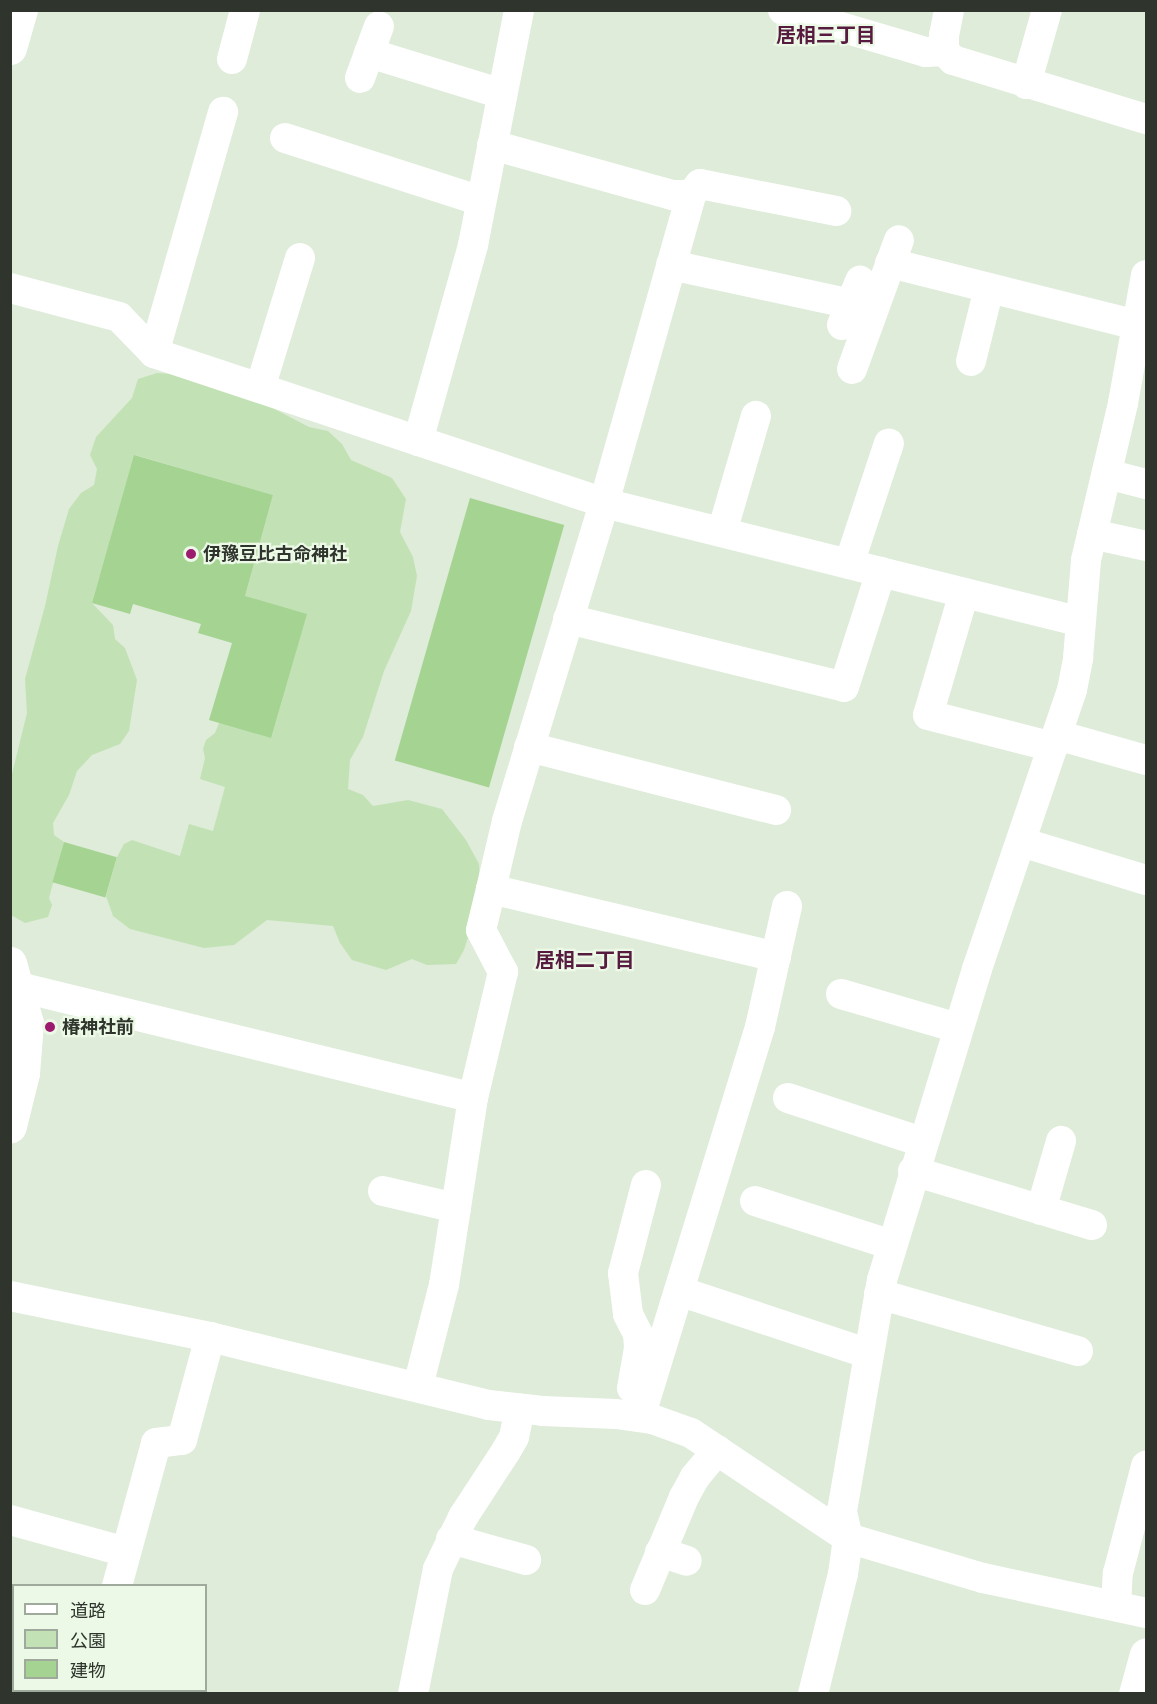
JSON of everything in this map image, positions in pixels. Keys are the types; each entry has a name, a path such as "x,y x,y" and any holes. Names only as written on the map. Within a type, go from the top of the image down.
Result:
{"main road":[{"path":"10,48 21,10"},
{"path":"10,1126 23,1073 27,1023 15,975"},
{"path":"1135,1694 1146,1654"}],"street":[{"path":"232,59 245,10"},
{"path":"418,441 473,245 519,10"},
{"path":"783,10 926,52 944,51"},
{"path":"949,10 944,35 944,51 953,60 1146,119"},
{"path":"1026,84 1047,10"},
{"path":"369,52 502,94"},
{"path":"154,353 223,112"},
{"path":"285,138 335,140 481,201"},
{"path":"492,145 672,195 691,195"},
{"path":"418,1386 444,1285 473,1098 502,972 481,930 507,821 604,502 691,195 700,184 836,211"},
{"path":"852,369 894,252 989,288 1137,325"},
{"path":"260,388 300,258"},
{"path":"671,265 851,303"},
{"path":"813,1694 843,1574 848,1538 842,1511 867,1353 879,1294 913,1171 958,1028 1072,690 1078,658 1079,621 1086,560 1107,474 1146,275"},
{"path":"10,288 118,317 154,353 604,502 1079,621"},
{"path":"971,361 989,288"},
{"path":"722,532 756,416"},
{"path":"849,564 889,442"},
{"path":"1107,474 1146,484"},
{"path":"1092,534 1146,546"},
{"path":"568,619 844,687 881,572"},
{"path":"964,593 928,715 1146,760"},
{"path":"529,747 776,810"},
{"path":"1021,842 1146,880"},
{"path":"491,889 776,957"},
{"path":"634,1416 679,1291 760,1027 787,906"},
{"path":"15,975 473,1098"},
{"path":"841,994 958,1028"},
{"path":"788,1098 922,1142"},
{"path":"1041,1210 1062,1141"},
{"path":"913,1171 1092,1225"},
{"path":"634,1416 638,1334 628,1314 623,1272 646,1185"},
{"path":"383,1191 456,1208"},
{"path":"755,1201 892,1245"},
{"path":"679,1291 867,1353"},
{"path":"879,1294 1078,1351"},
{"path":"10,1296 210,1337 489,1405 634,1416 691,1433 848,1538 983,1578 1146,1613"},
{"path":"118,1584 156,1443 182,1440 210,1337"},
{"path":"413,1694 434,1587 452,1539 507,1451 514,1437 520,1409"},
{"path":"645,1590 673,1557 689,1487 718,1450"},
{"path":"1116,1606 1118,1573 1146,1466"},
{"path":"10,1520 126,1552"},
{"path":"452,1539 526,1560"}],"green space":[{"path":"157,373 174,374 263,403 309,427 328,431 342,444 351,460 392,478 406,499 400,532 413,557 417,576 411,611 384,671 363,737 350,760 348,789 363,795 373,806 408,800 442,809 466,840 479,864 481,896 464,950 456,964 427,965 412,959 386,970 352,960 340,943 333,926 267,920 234,945 204,948 130,929 113,916 106,896 117,857 124,844 132,840 180,856 189,824 213,831 225,787 200,779 205,758 203,749 206,740 215,733 219,723 245,596 273,495 135,455 92,603 113,625 115,639 125,648 137,680 129,731 120,744 92,755 77,771 69,795 53,823 54,835 64,842 49,898 52,905 48,917 25,923 11,915 10,782 27,713 25,679 45,606 58,546 69,509 81,493 94,485 97,469 90,455 96,437 132,398 138,379"}],"building":[{"path":"134,455 273,495 245,596 307,614 271,738 209,720 232,643 198,633 201,624 133,604 130,614 92,603"},
{"path":"470,498 564,525 489,787 395,760"},
{"path":"64,842 117,857 105,898 52,882"}],"place":[{"name":"伊豫豆比古命神社","path":"191,554"},
{"name":"椿神社前","path":"50,1027"}],"district":[{"name":"居相三丁目","path":"826,35"},
{"name":"居相二丁目","path":"585,960"}]}
